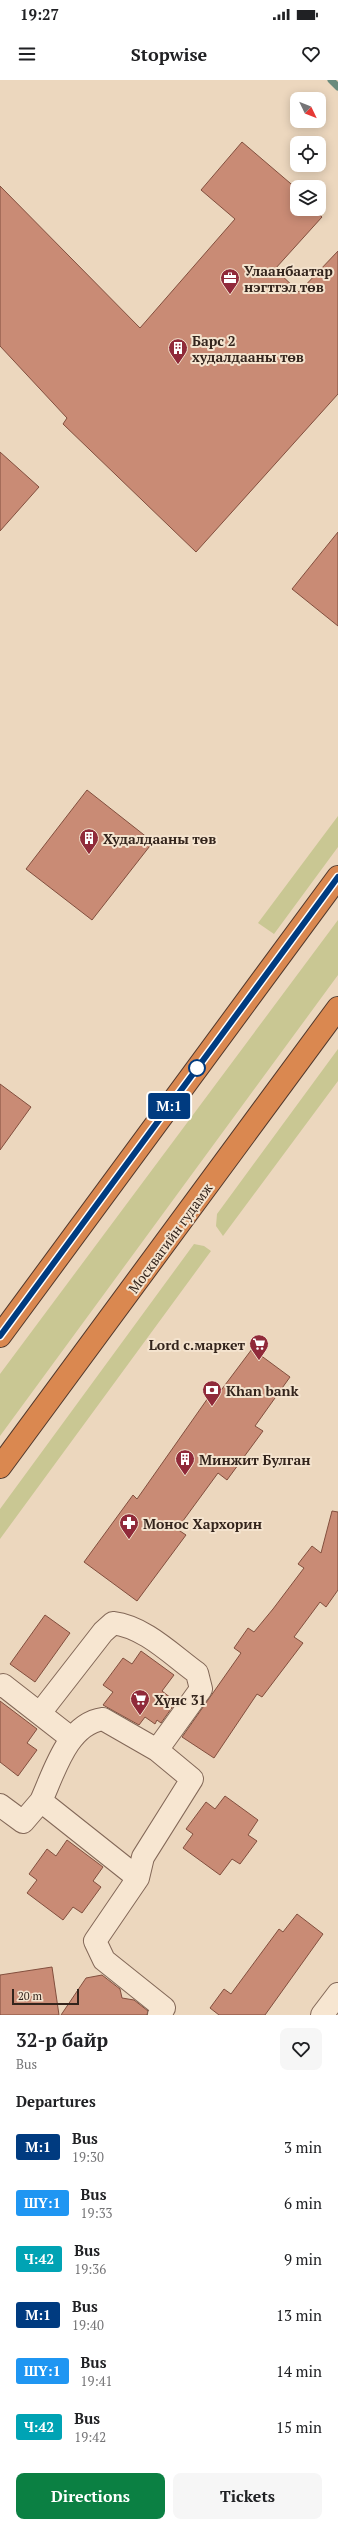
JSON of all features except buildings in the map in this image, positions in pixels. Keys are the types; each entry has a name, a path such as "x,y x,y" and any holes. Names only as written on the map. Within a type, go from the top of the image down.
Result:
{"highway":[{"path":"0,1336 338,877"},
{"name":"Москвагийн гудамж","path":"0,1467 338,1008"}],"street":[{"path":"40,1713 103,1632 113,1623 124,1625 141,1632 197,1673 201,1682 201,1689 157,1750"},
{"path":"0,1686 3,1685 71,1738"},
{"path":"0,1805 23,1822 41,1801 71,1738 95,1720 103,1719 157,1750 192,1779 143,1857 138,1878 94,1941 104,1960 164,2008 159,2015"},
{"path":"41,1801 138,1878"},
{"path":"322,2015 338,1994"}],"shaded area":[{"path":"338,816 338,847 274,934 258,923"},
{"path":"338,920 338,975 0,1436 0,1374"},
{"path":"338,1049 338,1081 223,1236 216,1226 217,1214"},
{"path":"194,1244 204,1246 211,1251 0,1539 0,1509"}],"waterway":[{"path":"331,80 338,87"}],"bus line":[{"name":"М:1","path":"0,1336 338,877"}],"place":[{"name":"Улаанбаатар нэгтгэл төв","path":"230,295"},
{"name":"Барс 2 худалдааны төв","path":"178,365"},
{"name":"Худалдааны төв","path":"89,855"},
{"name":"Lord с.маркет","path":"259,1361"},
{"name":"Khan bank","path":"212,1407"},
{"name":"Минжит Булган","path":"185,1476"},
{"name":"Монос Хархорин","path":"129,1540"},
{"name":"Хүнс 31","path":"140,1716"}]}
